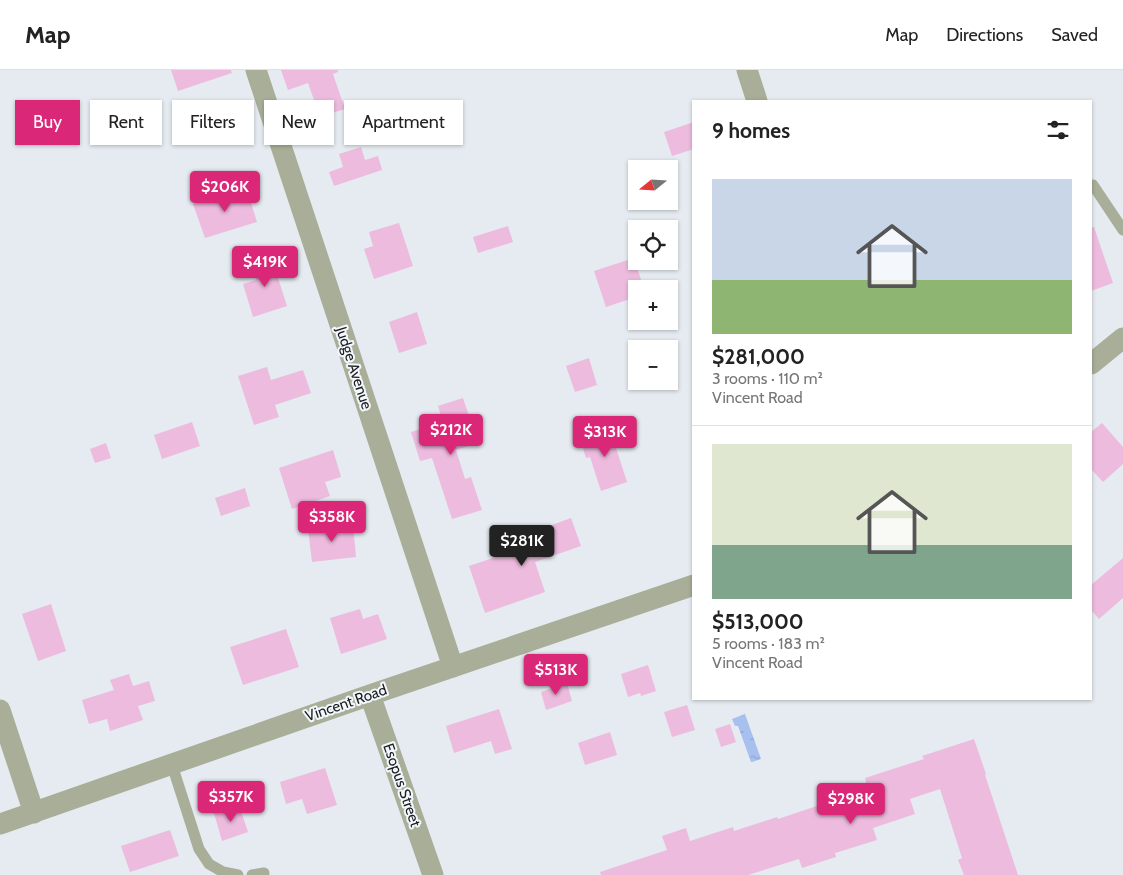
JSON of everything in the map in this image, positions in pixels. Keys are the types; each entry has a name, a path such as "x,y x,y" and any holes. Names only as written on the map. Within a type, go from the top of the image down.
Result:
{"street":[{"name":"Judge Avenue","path":"256,70 453,667"},
{"path":"747,70 757,100"},
{"path":"1092,363 1123,338"},
{"name":"Vincent Road","path":"0,824 692,586"},
{"name":"Esopus Street","path":"370,695 433,875"},
{"path":"0,710 34,813"}],"lane":[{"path":"1092,185 1123,230"},
{"path":"172,764 199,849 209,864 223,872 238,875"},
{"path":"252,875 264,873"}],"water":[{"path":"745,714 761,759 752,762 738,726 735,726 732,719"}],"building":[{"path":"171,70 231,70 232,73 178,91"},
{"path":"281,70 338,70 338,72 333,74 344,109 334,113 334,100 314,100 308,83 288,90"},
{"path":"692,123 692,150 672,156 664,132"},
{"path":"361,147 365,160 378,156 382,170 334,186 329,172 343,167 339,154"},
{"path":"246,187 257,222 205,238 193,204"},
{"path":"399,223 413,266 374,279 364,249 373,246 369,232"},
{"path":"508,226 513,242 478,253 473,237"},
{"path":"1092,227 1094,227 1113,283 1092,291"},
{"path":"271,256 287,306 253,317 243,284 256,280 250,262"},
{"path":"628,260 628,270 638,270 641,280 628,280 628,300 606,307 594,271"},
{"path":"417,312 427,344 399,353 389,322"},
{"path":"589,358 597,385 575,392 566,366"},
{"path":"267,367 271,380 303,370 311,393 275,405 279,417 254,425 238,376"},
{"path":"463,398 478,443 456,450 465,479 471,477 482,510 452,519 432,458 420,461 411,432 443,422 438,406"},
{"path":"192,422 200,446 162,459 154,435"},
{"path":"1102,423 1123,447 1123,464 1103,482 1092,470 1092,431"},
{"path":"615,427 621,447 616,448 627,482 601,491 590,457 586,458 580,439"},
{"path":"106,443 111,458 95,463 90,449"},
{"path":"333,450 341,477 325,482 330,496 292,509 279,468"},
{"path":"245,488 250,506 221,516 215,498"},
{"path":"571,518 581,546 535,562 545,592 485,613 469,566 526,547 522,536"},
{"path":"353,524 356,557 312,562 308,529"},
{"path":"1123,558 1123,598 1099,619 1092,611 1092,584"},
{"path":"51,604 66,651 38,661 22,614"},
{"path":"360,609 363,619 378,614 387,639 341,654 330,618"},
{"path":"286,629 299,667 243,685 230,647"},
{"path":"648,665 656,691 641,696 640,693 628,697 621,674"},
{"path":"129,674 133,686 149,681 155,701 138,706 143,720 110,731 107,719 89,724 82,700 114,690 110,680"},
{"path":"567,683 572,701 546,710 541,692"},
{"path":"687,705 695,730 672,737 664,712"},
{"path":"499,709 512,749 495,754 491,741 454,753 446,726"},
{"path":"730,724 736,742 721,747 715,729"},
{"path":"610,732 617,755 585,765 578,743"},
{"path":"974,739 1018,875 964,875 958,860 962,858 940,789 910,799 915,814 873,828 877,840 835,853 836,857 802,868 799,859 748,875 601,875 600,872 667,850 662,836 686,828 690,841 733,827 734,831 777,817 778,819 826,803 825,800 867,786 865,778 924,759 922,756"},
{"path":"325,768 337,805 307,814 302,799 286,804 280,782"},
{"path":"239,805 248,832 222,841 214,813"},
{"path":"170,830 179,856 130,872 121,846"}]}
